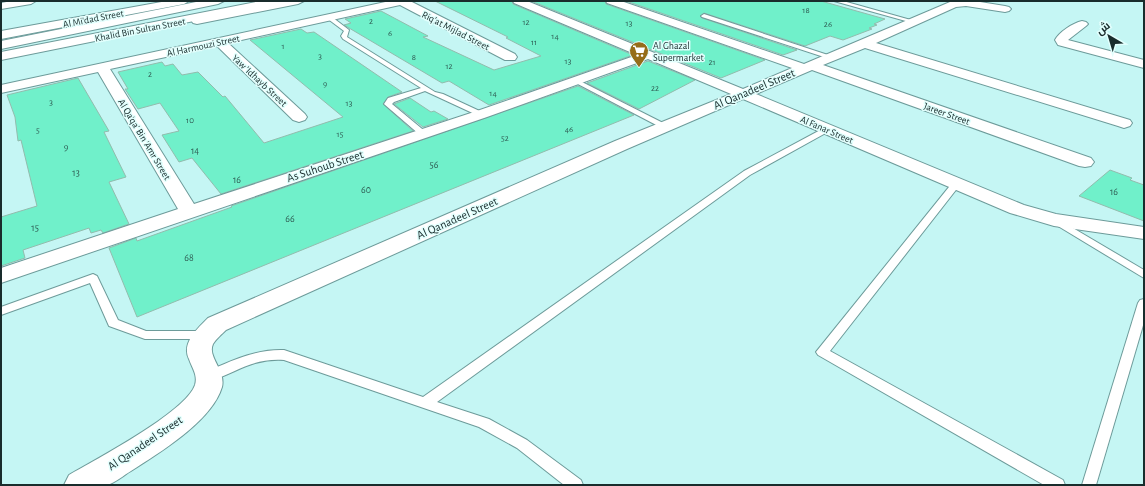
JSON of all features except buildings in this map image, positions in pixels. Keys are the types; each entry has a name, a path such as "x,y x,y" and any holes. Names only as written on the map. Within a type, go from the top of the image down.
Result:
{"main road":[{"path":"1,44 218,1"},
{"path":"110,27 236,1"},
{"name":"Khalid Bin Sultan Street","path":"1,48 244,1"},
{"name":"Khalid Bin Sultan Street","path":"1,56 278,1"},
{"path":"82,40 298,1"}],"street":[{"path":"1,6 31,1"},
{"name":"Al Mi'dad Street","path":"1,35 184,1"},
{"name":"Al Harmouzi Street","path":"1,89 404,1"},
{"name":"Riq'at Mijlad Street","path":"404,1 510,58"},
{"name":"Al Fanar Street","path":"518,1 648,56 829,129 1017,209 1054,220 1144,233"},
{"name":"Jareer Street","path":"611,1 807,66 1085,162"},
{"name":"Al Qanadeel Street","path":"205,335 218,324 234,316 666,126 744,94 829,56 915,22 954,4 966,3 1005,9"},
{"path":"1082,24 1060,40 1062,42 1144,64"},
{"name":"Yaw 'Idhayb Street","path":"220,42 299,117"},
{"path":"863,43 1124,123"},
{"name":"As Suhoub Street","path":"1,276 482,114 648,56"},
{"name":"Al Qa'qa' Bin 'Amr Street","path":"102,67 189,212"},
{"path":"205,335 198,347 200,358 210,376"},
{"name":"Al Qanadeel Street","path":"80,485 144,446 180,421 201,400 208,388 210,376"}],"lane":[{"path":"837,1 915,22"},
{"path":"704,16 829,56"},
{"path":"330,18 347,31 344,36 345,38 425,89 482,114"},
{"path":"576,81 666,126"},
{"path":"423,133 388,104 392,100 425,89"},
{"path":"425,404 747,173 829,129"},
{"path":"956,184 822,352 1058,485"},
{"path":"1054,220 1144,275"},
{"path":"1,311 93,278 113,323 145,335 205,335"},
{"path":"1089,485 1144,303"},
{"path":"210,376 256,356 270,354 284,355 490,427 522,444 576,485"}],"place":[{"name":"Al Ghazal Supermarket","path":"639,68"}]}
